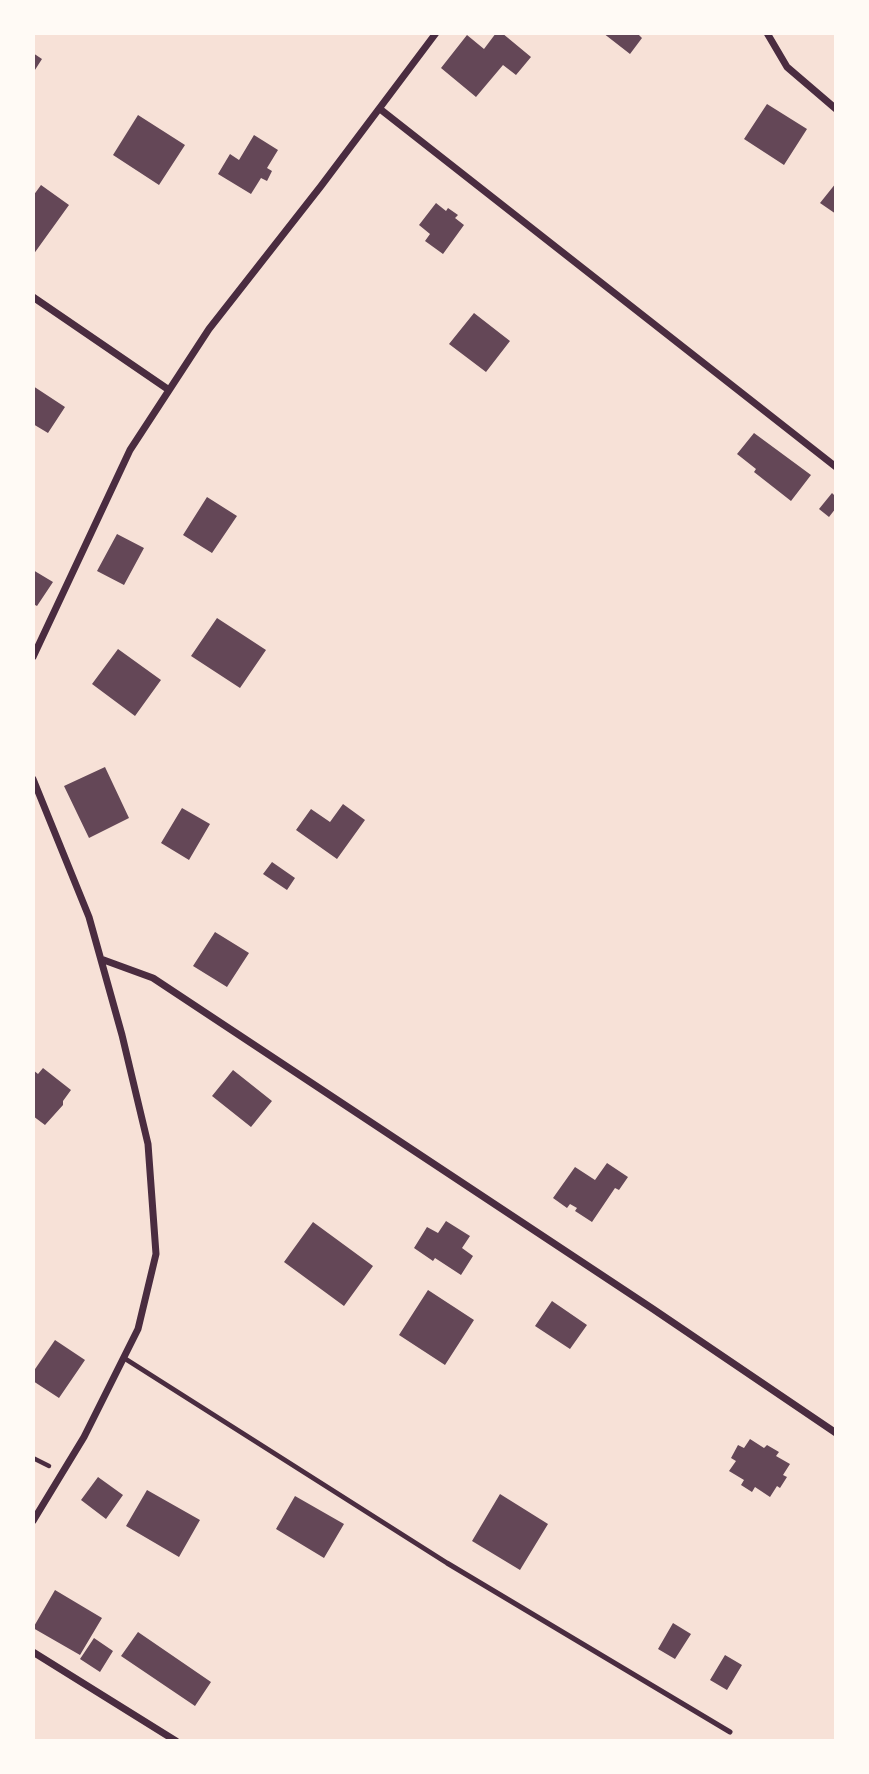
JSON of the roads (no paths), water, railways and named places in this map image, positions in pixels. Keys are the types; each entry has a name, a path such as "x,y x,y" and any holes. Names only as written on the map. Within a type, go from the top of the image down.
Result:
{"street":[{"path":"33,657 130,450 209,330 436,33"},
{"path":"767,33 787,67 836,109"},
{"path":"380,109 836,467"},
{"path":"33,297 169,390"},
{"path":"33,779 89,917 122,1035 148,1144 156,1254 138,1329 84,1437 33,1521"},
{"path":"101,959 153,978 378,1125 836,1433"},
{"path":"33,1652 176,1741"}],"lane":[{"path":"124,1358 447,1563 730,1732"}]}
